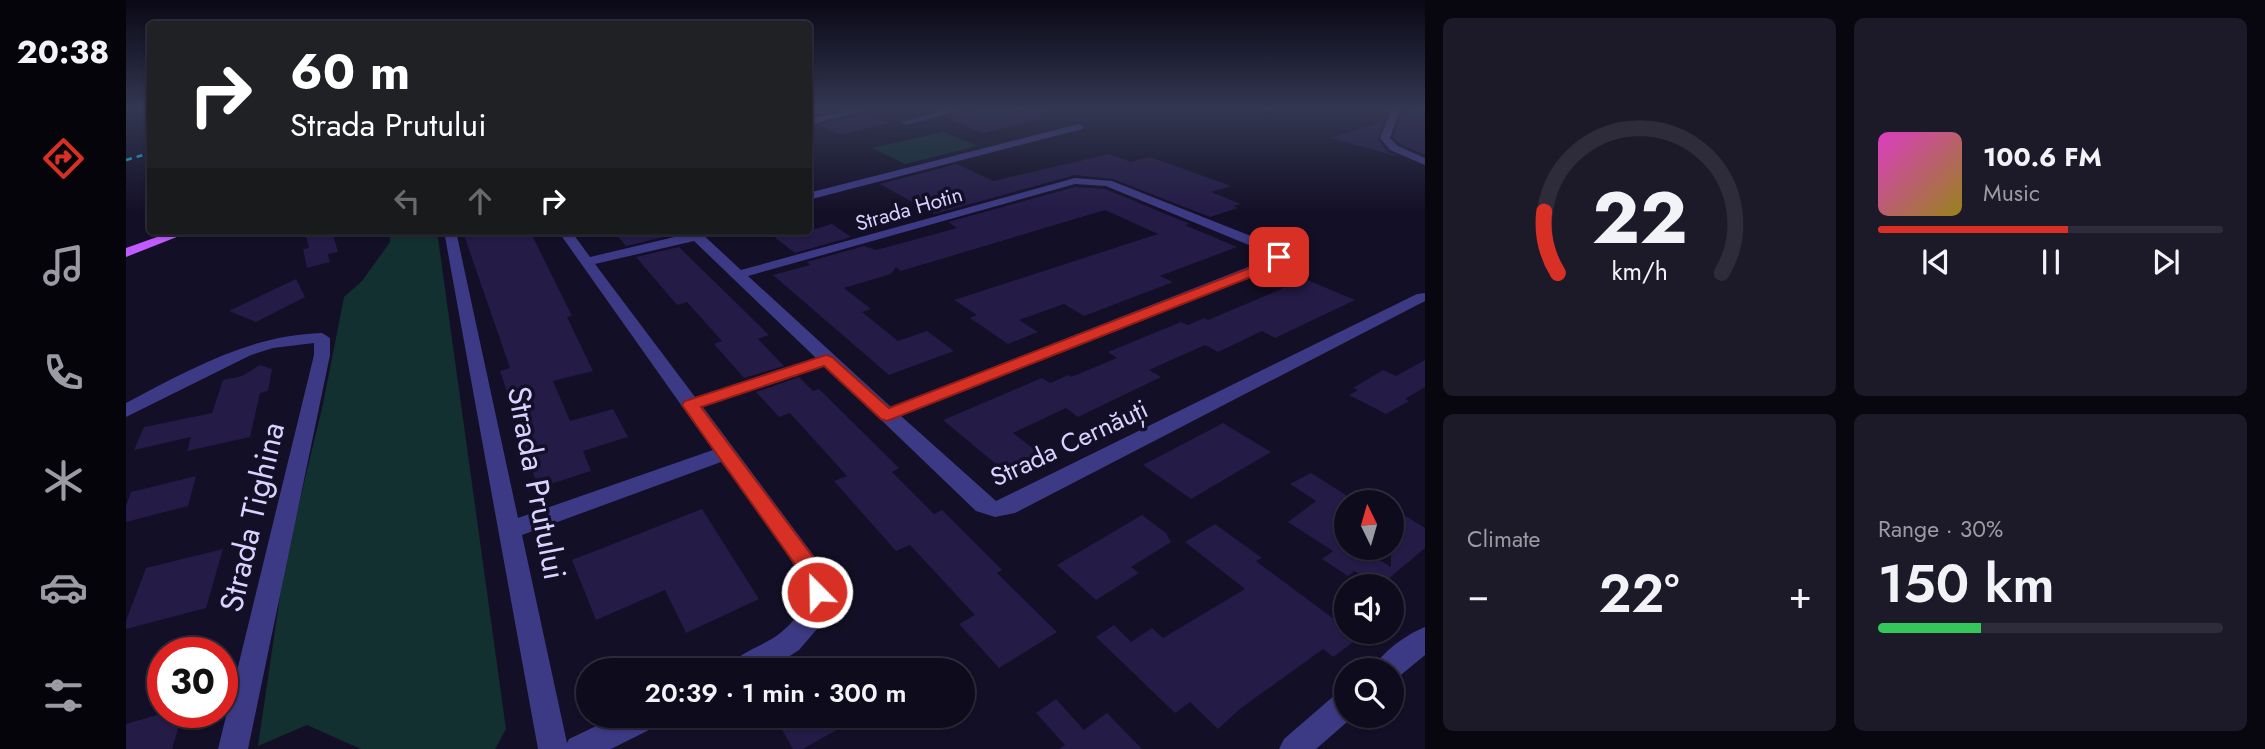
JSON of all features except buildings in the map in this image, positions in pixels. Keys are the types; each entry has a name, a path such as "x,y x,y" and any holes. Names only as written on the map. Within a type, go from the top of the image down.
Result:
{"main road":[{"path":"126,253 175,235"}],"street":[{"path":"812,196 1014,144"},
{"path":"1392,144 1403,153 1425,162"},
{"name":"Strada Hotin","path":"737,275 1075,181 1091,180 1108,183 1248,240 1275,252 1279,257 1276,262 887,415"},
{"name":"Strada Prutului","path":"451,235 553,749"},
{"path":"567,235 809,567 817,592 813,612 798,635 777,653 766,658"},
{"path":"587,262 686,235"},
{"name":"Strada Cernăuți","path":"695,235 984,505 995,509 1007,507 1422,296"},
{"name":"Strada Tighina","path":"126,411 250,350 282,340 322,338 322,355 233,749"},
{"path":"691,405 826,360"},
{"path":"510,530 726,453"},
{"path":"1402,658 1424,642"},
{"path":"1294,749 1334,714"},
{"path":"579,749 623,728"}],"green space":[{"path":"890,144 978,146 905,164 872,148"},
{"path":"390,235 438,235 506,729 495,749 361,749 307,725 258,746 285,562 323,404 344,297 362,281 390,242"}],"railway":[{"path":"126,160 147,154"}],"route":[{"path":"817,592 809,567 691,405 826,360 887,415 1276,262 1279,257"}]}
